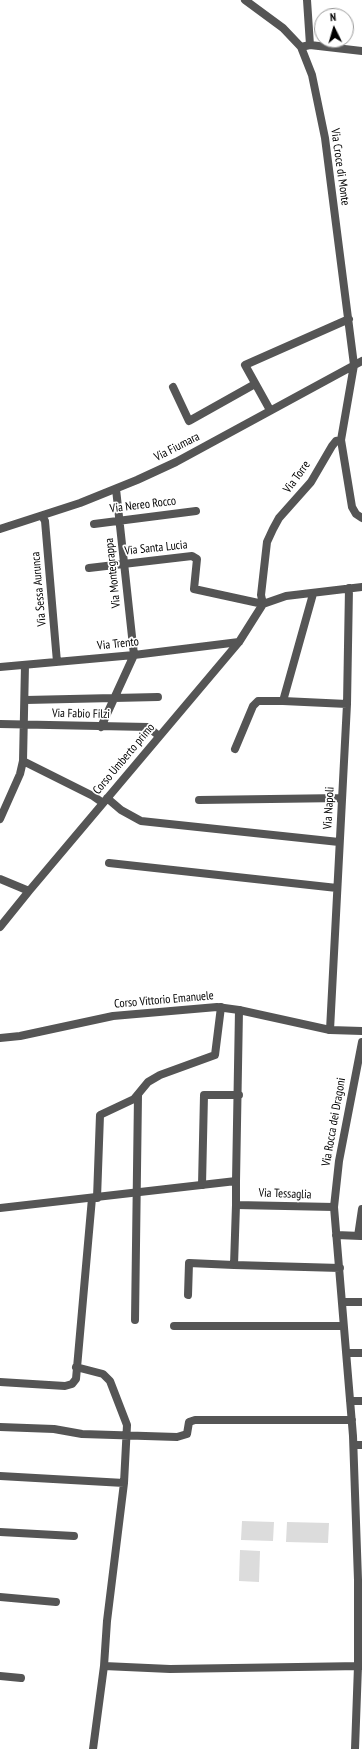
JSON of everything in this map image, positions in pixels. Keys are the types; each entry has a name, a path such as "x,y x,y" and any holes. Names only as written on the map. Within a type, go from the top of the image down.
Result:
{"street":[{"name":"Via Croce di Monte","path":"246,0 283,28 301,47 312,75 325,138 348,319 358,363"},
{"path":"307,0 310,45"},
{"path":"301,47 310,45 362,51"},
{"path":"270,410 245,365 348,319"},
{"path":"358,363 341,440 352,507 356,514 362,518"},
{"name":"Via Fiumara","path":"0,529 42,516 116,489 176,462 358,363"},
{"path":"174,387 189,421 255,384"},
{"name":"Via Torre","path":"263,604 260,595 268,542 273,529 279,518 311,482 332,446 336,441 341,440"},
{"name":"Via Montegrappa","path":"116,489 134,655"},
{"name":"Via Nereo Rocco","path":"94,524 196,511"},
{"name":"Via Sessa Aurunca","path":"42,516 45,521 57,662"},
{"name":"Via Santa Lucia","path":"89,568 195,556 194,589 263,604"},
{"path":"263,604 286,596 362,587"},
{"name":"Via Napoli","path":"330,1030 347,704 349,588"},
{"path":"283,701 313,594"},
{"name":"Corso Umberto primo","path":"0,927 239,642 263,604"},
{"name":"Via Trento","path":"0,667 134,655 239,642"},
{"path":"101,727 134,655"},
{"path":"0,819 20,774 23,762 26,700 25,664"},
{"path":"26,700 158,697"},
{"path":"235,749 252,706 258,701 347,704"},
{"name":"Via Fabio Filzi","path":"0,724 148,727 159,736"},
{"path":"23,762 141,820 339,842"},
{"path":"199,800 342,798"},
{"path":"109,863 337,888"},
{"path":"0,878 29,891"},
{"path":"0,1382 65,1386 72,1384 76,1379 76,1367 95,1198 100,1115 126,1103 138,1095 148,1082 160,1075 215,1055 221,1007"},
{"name":"Corso Vittorio Emanuele","path":"0,1038 20,1036 113,1016 221,1007 330,1030 362,1031"},
{"path":"234,1264 239,1010"},
{"name":"Via Rocca dei Dragoni","path":"355,1749 360,1666 358,1445 352,1420 350,1401 334,1208 340,1154 362,1042"},
{"path":"134,1320 138,1095"},
{"path":"202,1184 204,1095 238,1095"},
{"path":"0,1208 236,1181"},
{"name":"Via Tessaglia","path":"236,1205 334,1208"},
{"path":"336,1235 360,1236 362,1209"},
{"path":"188,1295 189,1263 340,1268"},
{"path":"342,1302 362,1302"},
{"path":"174,1326 343,1326"},
{"path":"347,1353 362,1353"},
{"path":"76,1367 103,1374 110,1382 128,1425 124,1483 107,1621 104,1666 93,1749"},
{"path":"350,1401 362,1401"},
{"path":"0,1427 54,1428 82,1434 183,1436 187,1434 189,1422 195,1420 352,1420"},
{"path":"0,1476 124,1483"},
{"path":"0,1532 74,1536"},
{"path":"0,1597 56,1602"},
{"path":"104,1666 170,1669 360,1666"},
{"path":"0,1676 20,1678"}],"shaded area":[{"path":"242,1521 274,1522 273,1541 241,1540"},
{"path":"287,1522 329,1523 328,1543 286,1542"},
{"path":"240,1550 260,1551 259,1582 239,1581"}]}
